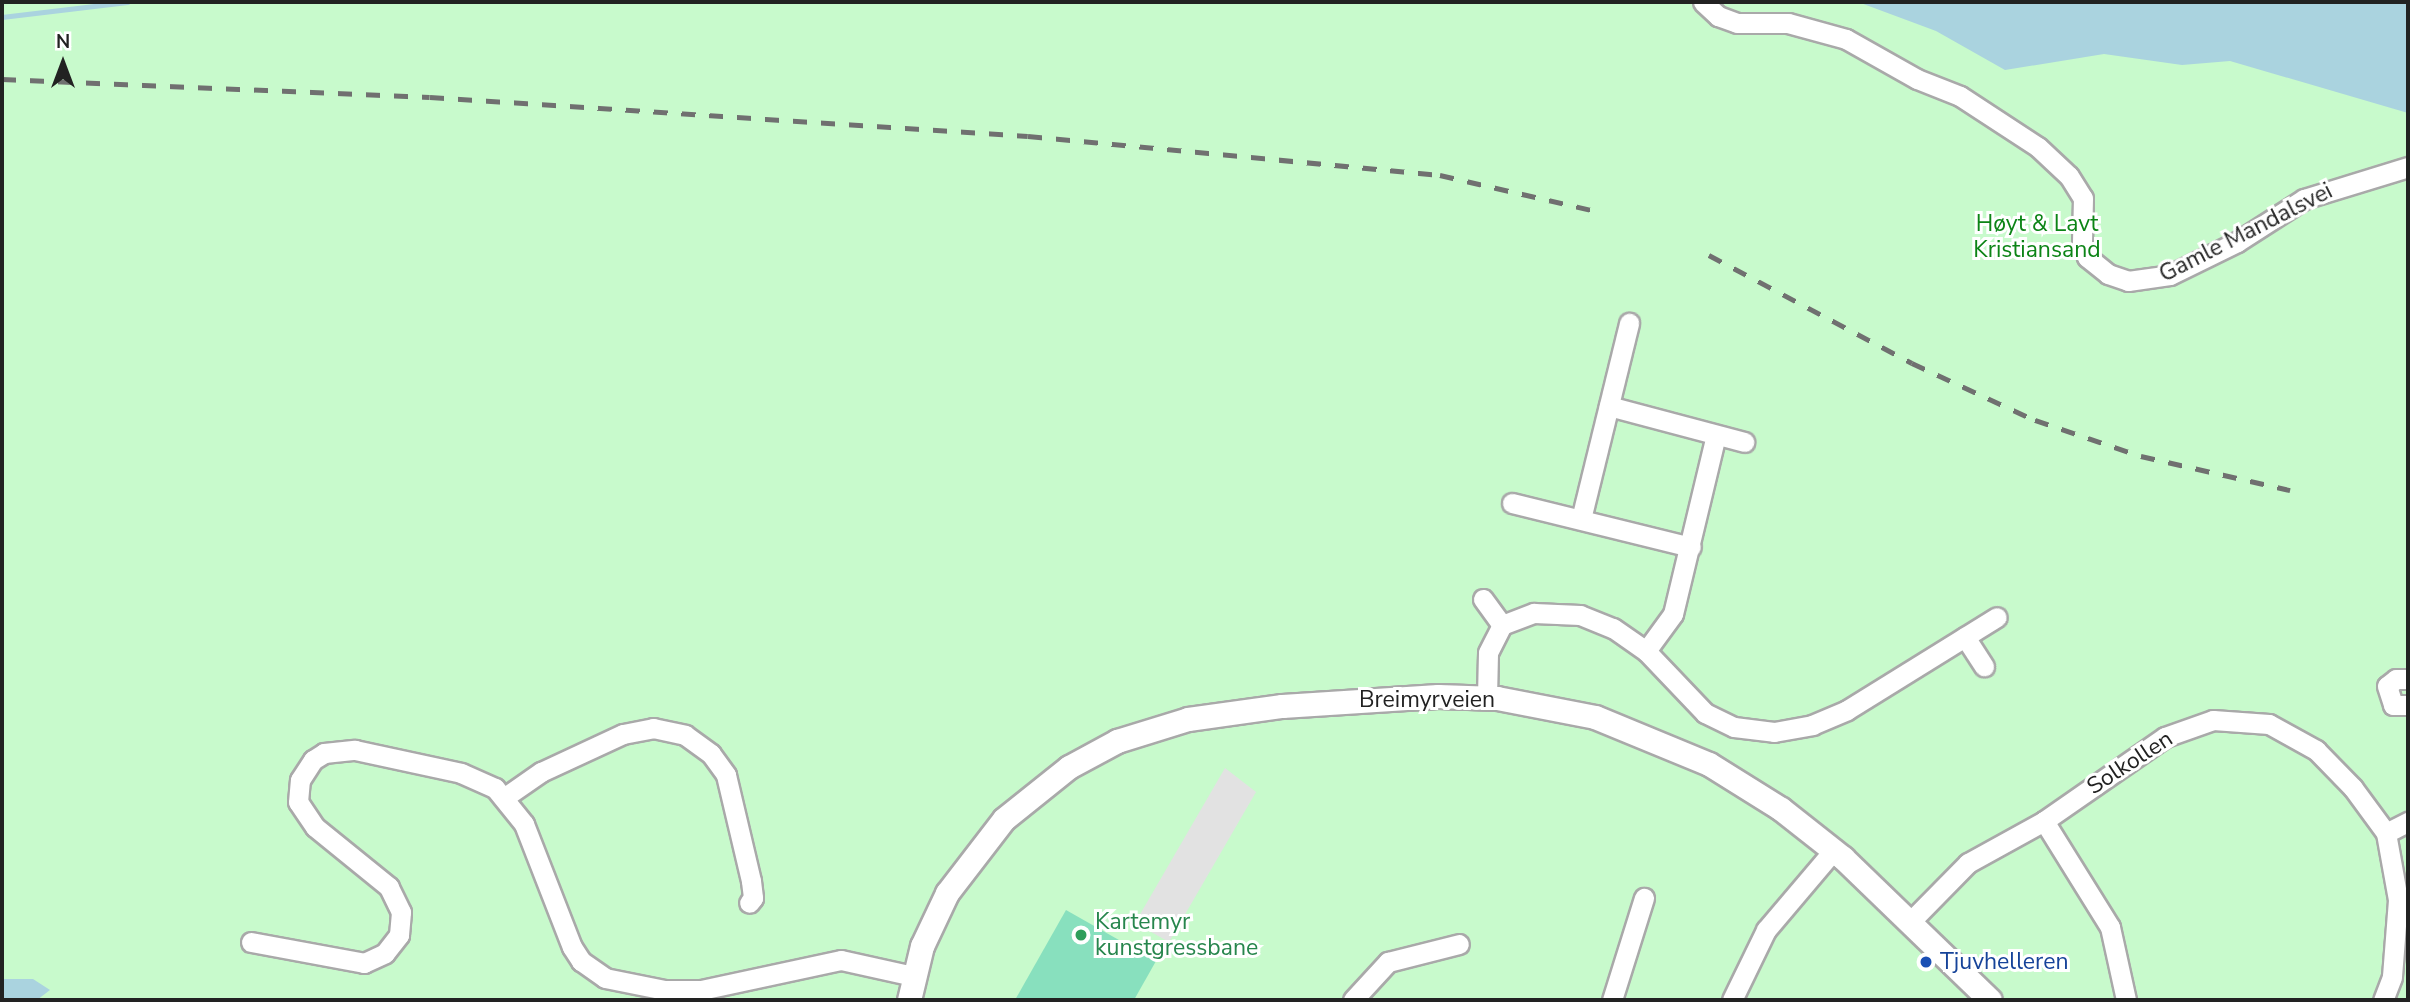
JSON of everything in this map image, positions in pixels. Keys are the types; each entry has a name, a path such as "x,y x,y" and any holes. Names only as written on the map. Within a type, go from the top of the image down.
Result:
{"street":[{"name":"Gamle Mandalsvei","path":"1703,2 1718,16 1737,23 1788,23 1846,39 1917,79 1960,96 2038,147 2070,176 2083,198 2082,243 2087,257 2108,274 2128,281 2170,275 2237,242 2304,199 2408,167"},
{"path":"1581,519 1629,323"},
{"path":"1609,405 1744,442"},
{"path":"1646,652 1673,614 1716,435"},
{"path":"1512,503 1691,547"},
{"path":"1483,599 1502,625"},
{"path":"1487,696 1489,653 1502,625 1534,613 1580,615 1613,628 1646,652 1705,713 1734,727 1774,732 1840,714 1997,617"},
{"path":"1965,637 1984,666"},
{"path":"2408,679 2396,679 2387,686 2393,705 2408,705"},
{"name":"Breimyrveien","path":"909,1000 912,976 947,893 989,835 1043,784 1117,741 1188,719 1282,706 1380,697 1487,696 1595,717 1671,746 1759,794 1833,851 1990,1000"},
{"name":"Solkollen","path":"1909,923 1968,863 2044,821 2165,737 2197,724 2229,719 2269,724 2316,750 2353,788 2386,833 2397,881 2400,978 2383,1000"},
{"path":"505,797 541,772 623,734 653,728 685,736 711,754 726,775 749,872 753,898 749,903"},
{"path":"251,942 364,963 385,953 398,934 401,912 389,887 330,841 301,810 300,780 324,753 355,750 461,773 505,797 524,824 572,947 581,961 605,978 665,989 701,990 841,960 912,976"},
{"path":"2044,821 2110,927 2126,1000"},
{"path":"2386,833 2408,822"},
{"path":"1732,1000 1766,930 1833,851"},
{"path":"1612,1000 1644,898"},
{"path":"1353,1000 1388,962 1459,944"}],"green space":[{"name":"Høyt & Lavt Kristiansand","path":"2,2 2408,2 2408,1000 2,1000"},
{"name":"Kartemyr kunstgressbane","path":"1066,910 1156,961 1134,1000 1015,1000"}],"shaded area":[{"path":"1225,768 1256,792 1169,942 1135,923"}],"water":[{"path":"1858,2 2408,2 2408,113 2230,61 2182,65 2104,54 2005,70 1936,31"},
{"path":"2,979 33,979 50,990 37,1000 2,1000"}],"waterway":[{"path":"2,17 127,2"}],"railway":[{"path":"2,79 430,97 1028,136 1440,175 1592,210"},
{"path":"1709,255 1912,363 2035,420 2141,456 2290,490"}],"place":[{"name":"Kartemyr kunstgressbane","path":"1081,935"},
{"name":"Tjuvhelleren","path":"1926,962"}]}
